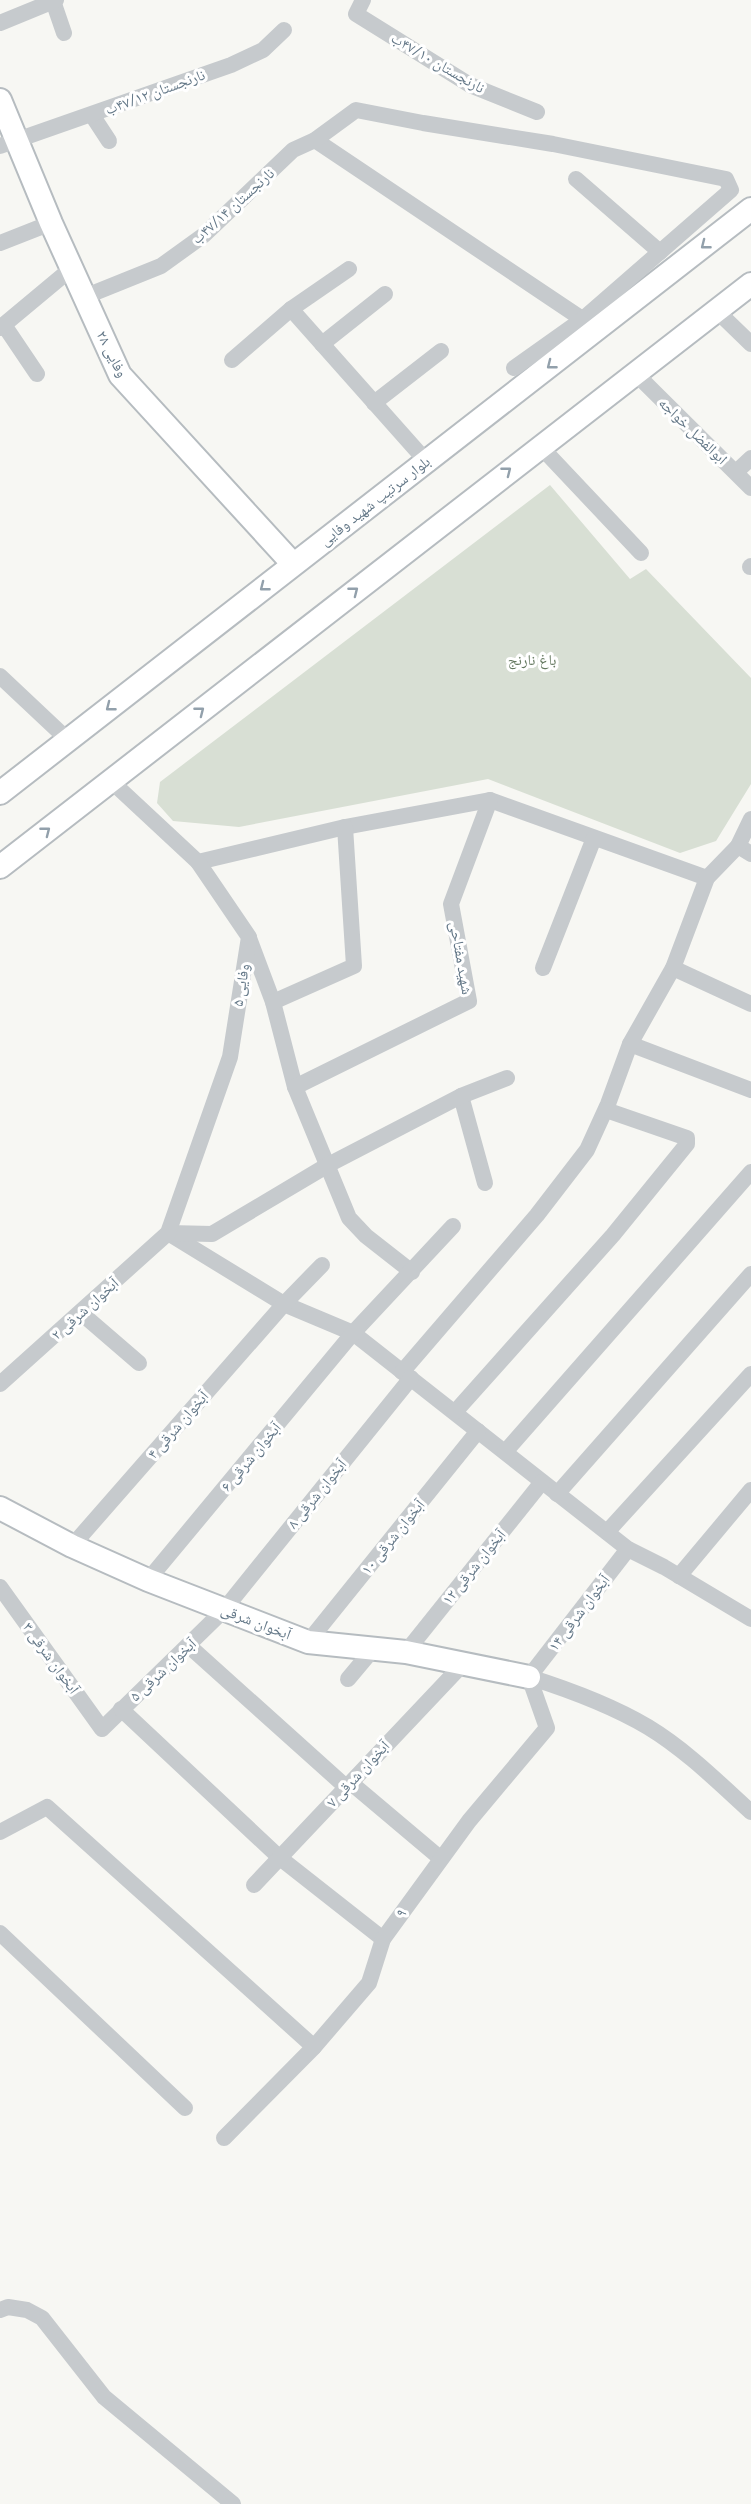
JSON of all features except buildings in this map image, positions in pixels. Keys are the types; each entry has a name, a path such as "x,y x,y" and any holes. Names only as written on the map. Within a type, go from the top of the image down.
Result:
{"main road":[{"name":"وفایی ۲۸","path":"0,100 9,143 51,224 120,375 293,564"},
{"name":"بلوار سرتیپ شهید وفایی","path":"0,793 426,461 590,324 751,209"},
{"path":"0,867 751,284"},
{"name":"آبخوان شرقی","path":"0,1508 72,1546 148,1580 223,1611 308,1642 406,1652 529,1677"}],"street":[{"path":"0,23 54,0 63,33"},
{"name":"نارنجستان ۴۷/۱۰ب","path":"363,0 356,14 365,20 470,85 537,112"},
{"name":"نارنجستان ۴۷/۱۲ب","path":"9,143 231,65 263,50 284,30"},
{"name":"نارنجستان ۴۷/۱۴ب","path":"84,297 161,266 204,235 293,150 315,140 356,110 553,144 726,179 731,190 660,252"},
{"path":"92,115 109,141"},
{"path":"315,140 590,324"},
{"path":"514,368 590,324 660,252 576,180"},
{"path":"0,243 51,224"},
{"path":"37,374 2,326 72,268"},
{"path":"232,360 291,309 349,269"},
{"path":"322,344 385,294"},
{"path":"291,309 426,461"},
{"path":"717,311 750,342"},
{"path":"374,403 441,351"},
{"name":"ابوالفضل خواجه","path":"636,374 751,488"},
{"path":"540,446 641,553"},
{"path":"736,472 751,458"},
{"path":"0,676 68,740"},
{"path":"111,781 198,862 249,937 273,1002 295,1087 349,1218 366,1236 412,1272"},
{"path":"198,862 345,827 490,800 707,878 744,850 751,819"},
{"name":"شهید مفتاحی","path":"295,1087 469,1001 451,904 490,800"},
{"path":"273,1002 354,966 345,827"},
{"path":"543,968 594,838"},
{"name":"آبخوان شرقی ۸","path":"223,1611 407,1375 587,1150 606,1110 630,1044 673,968 707,878"},
{"name":"وفایی ۵","path":"168,1233 230,1057 249,937"},
{"path":"673,968 751,1004"},
{"path":"630,1044 751,1090"},
{"path":"168,1233 212,1234 328,1165 461,1096 507,1078"},
{"path":"461,1096 485,1183"},
{"path":"454,1412 614,1235 687,1144 687,1138 606,1110"},
{"path":"505,1452 751,1172"},
{"name":"آبخوان شرقی ۶","path":"148,1580 353,1333 453,1226"},
{"path":"168,1233 284,1304 353,1333 628,1549 751,1619"},
{"name":"آبخوان شرقی ۲","path":"0,1384 168,1233"},
{"name":"آبخوان شرقی ۴","path":"72,1546 284,1304 322,1264"},
{"path":"557,1494 748,1282"},
{"path":"81,1313 139,1363"},
{"path":"607,1533 751,1374"},
{"name":"آبخوان شرقی ۱۰","path":"308,1642 478,1431"},
{"name":"آبخوان شرقی ۱۲","path":"406,1652 542,1482"},
{"path":"679,1576 751,1490"},
{"name":"آبخوان شرقی ۱۴","path":"529,1677 628,1549"},
{"name":"آبخوان شرقی ۳","path":"0,1587 102,1729"},
{"name":"آبخوان شرقی ۵","path":"102,1729 223,1611"},
{"path":"189,1646 348,1785 441,1858"},
{"path":"348,1679 374,1648"},
{"name":"آبخوان شرقی ۷","path":"254,1885 463,1664"},
{"path":"529,1677 580,1693 649,1727 701,1767 751,1812"},
{"name":"۹","path":"225,2138 314,2046 369,1983 383,1939 441,1858 547,1728 529,1677"},
{"path":"121,1709 280,1858 383,1939"},
{"path":"0,1832 47,1807 314,2046"},
{"path":"0,1933 185,2108"},
{"path":"0,2310 8,2307 27,2310 42,2318 104,2397 233,2504"}],"green space":[{"name":"باغ نارنج","path":"550,485 630,579 646,569 751,678 751,784 716,841 680,853 488,779 239,827 173,821 157,803 160,782"}]}
